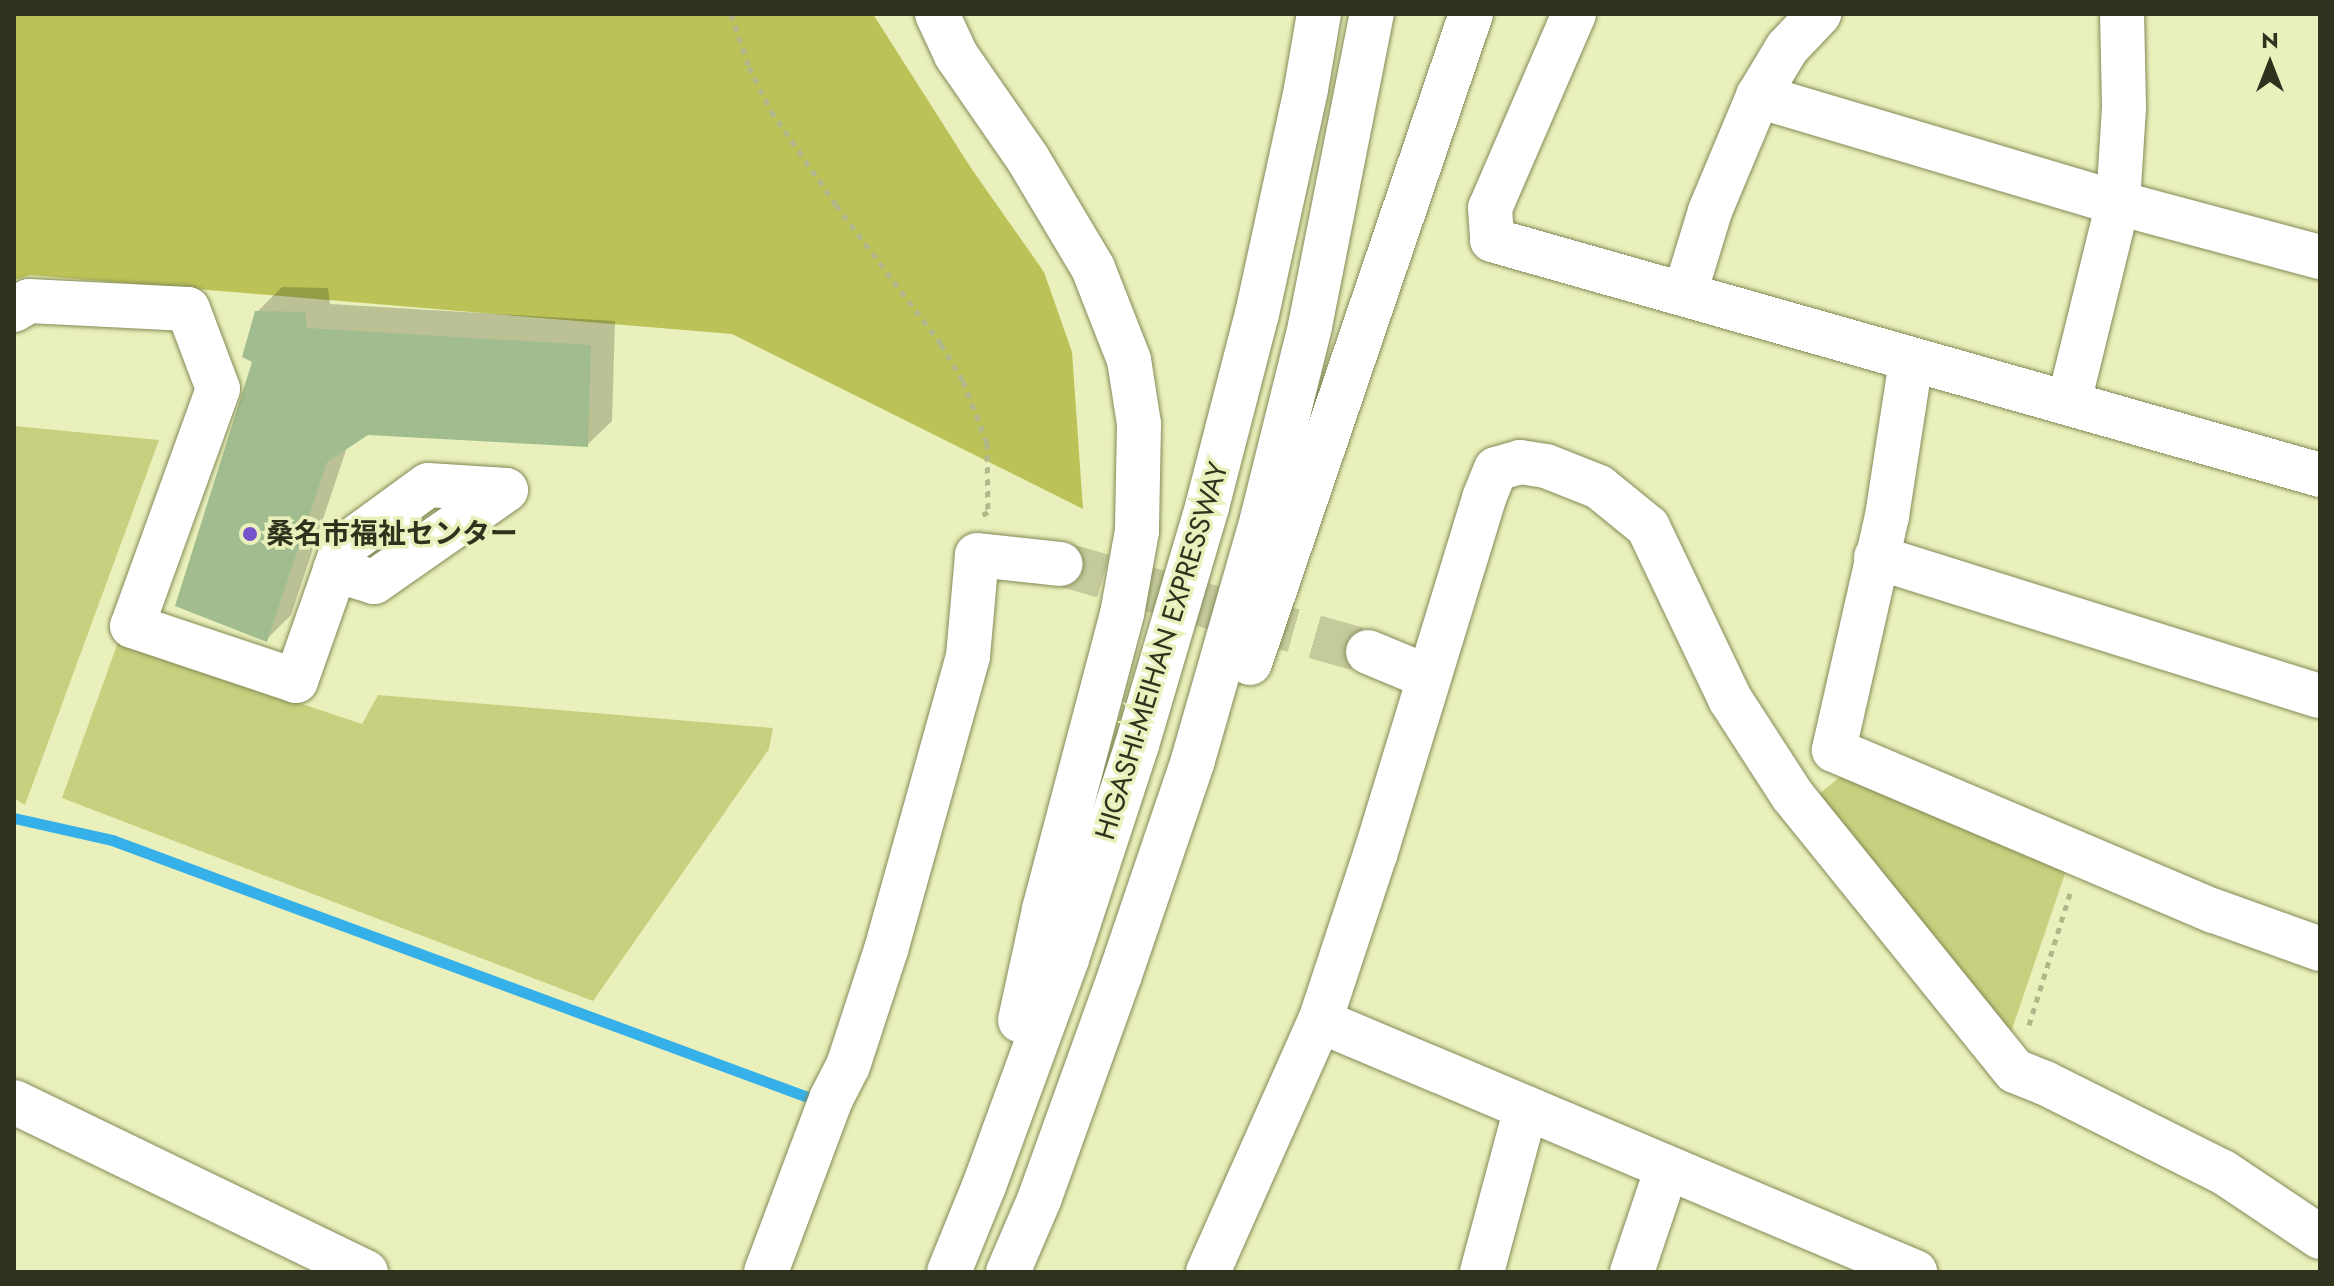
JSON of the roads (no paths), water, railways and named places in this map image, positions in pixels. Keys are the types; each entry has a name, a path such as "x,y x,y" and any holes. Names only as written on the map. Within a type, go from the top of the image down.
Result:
{"main road":[{"path":"937,14 956,55 1028,159 1093,268 1129,360 1139,424 1137,531 1122,614 1044,910 984,1186"},
{"name":"HIGASHI-MEIHAN EXPRESSWAY","path":"949,1272 984,1186 1067,959 1132,759 1207,507 1257,314 1319,14"},
{"name":"HIGASHI-MEIHAN EXPRESSWAY","path":"1008,1272 1039,1200 1193,760 1258,534 1310,326 1372,14"},
{"path":"1039,1200 1145,966 1471,14"},
{"path":"1574,14 1490,208 1492,240 2320,475"},
{"path":"1685,293 1710,211 1758,96 1787,48 1819,14"},
{"path":"2069,402 2118,203 2124,107 2122,14"},
{"path":"1758,96 2118,203 2320,257"},
{"path":"14,310 29,301 188,309 218,389 132,626 296,681 335,570"},
{"path":"1792,795 1834,750 1887,516 1911,361"},
{"path":"1208,1272 1320,1021 1496,469 1520,462 1546,466 1599,487 1648,527 1730,699 1792,795 2015,1071 2223,1172 2320,1237"},
{"path":"766,1272 831,1099 848,1066 886,950 968,656 977,536 1061,564"},
{"path":"1876,557 2320,696"},
{"path":"1368,652 1428,677"},
{"path":"1834,750 2214,911 2320,949"},
{"path":"1320,1021 1915,1272"},
{"path":"14,1102 366,1272"},
{"path":"1482,1272 1526,1108"},
{"path":"1632,1272 1667,1168"}],"waterway":[{"path":"14,818 112,840 813,1099"}],"tunnel":[{"path":"1061,564 1368,652"}],"place":[{"name":"桑名市福祉センター","path":"250,534"}]}
